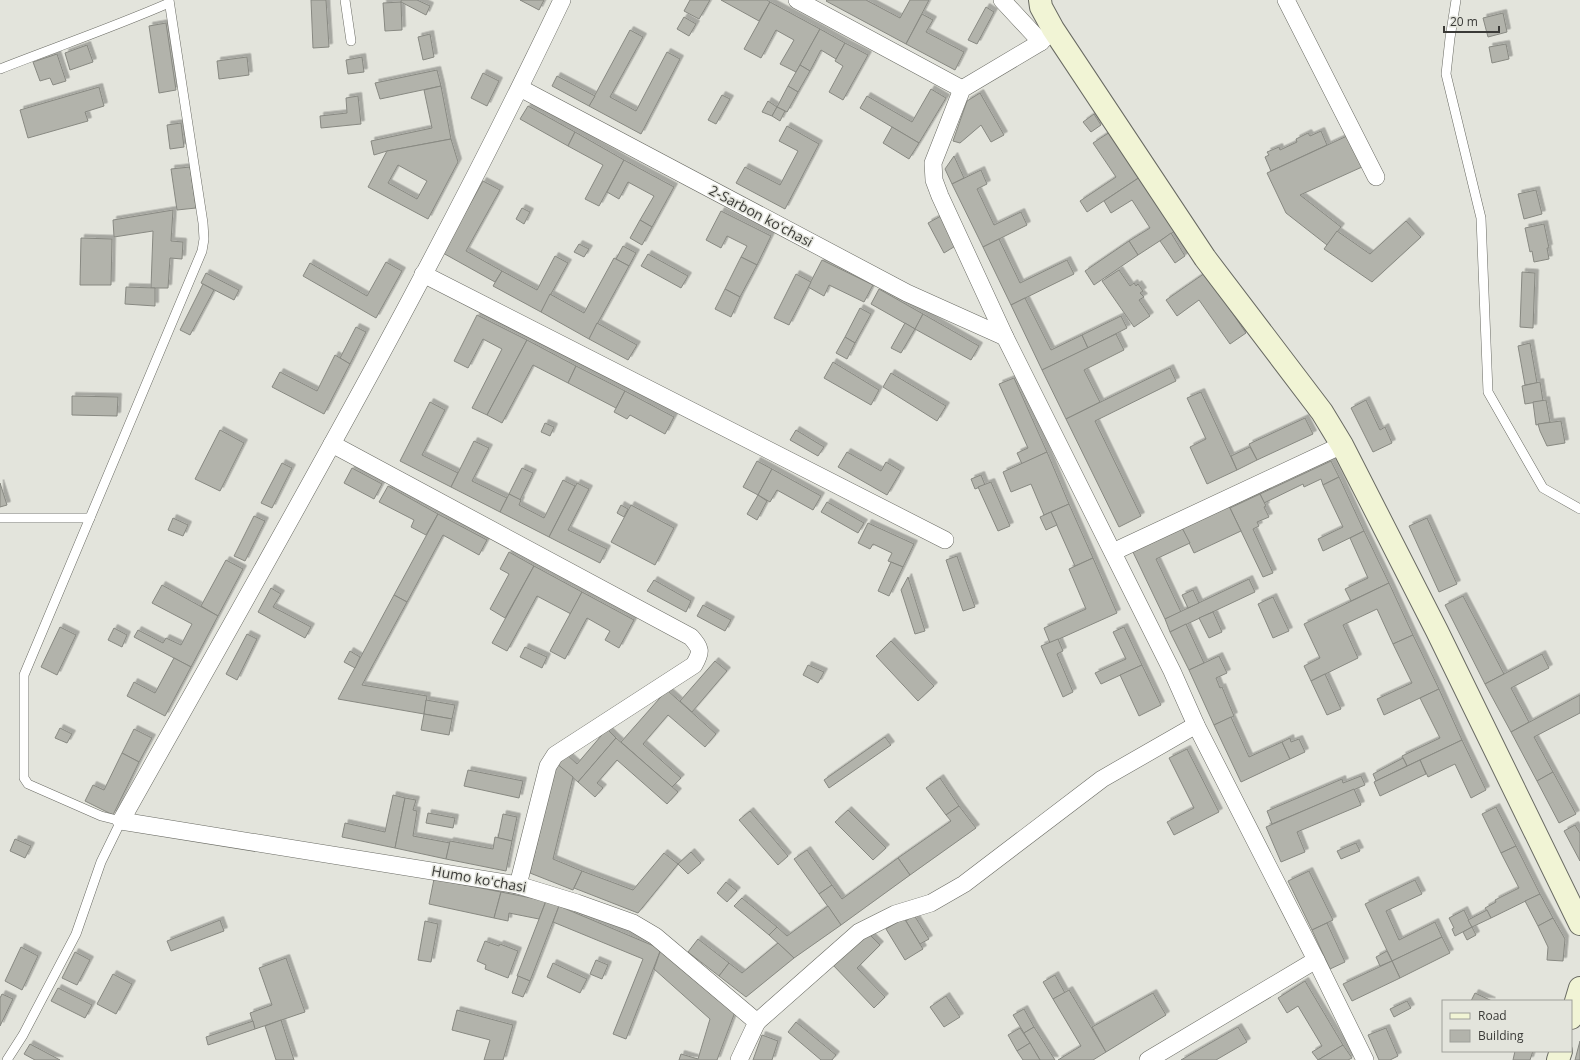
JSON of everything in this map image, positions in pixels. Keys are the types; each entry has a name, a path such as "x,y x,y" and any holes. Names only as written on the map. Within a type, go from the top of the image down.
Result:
{"street":[{"path":"122,821 332,444 520,88 562,0"},
{"path":"797,0 962,89"},
{"path":"1002,0 1047,36 1205,258 1322,412 1342,445 1437,631 1580,924"},
{"path":"1040,0 1047,36"},
{"path":"1286,0 1376,177"},
{"path":"1047,36 962,89 932,164 934,180 1005,337 1172,671 1196,725 1316,960 1365,1060"},
{"name":"2-Sarbon koʻchasi","path":"520,88 907,293 1005,337"},
{"path":"423,274 945,540"},
{"path":"332,444 691,637 700,648 700,656 694,665 555,755 548,766 518,885"},
{"path":"1113,552 1342,445"},
{"path":"739,1060 758,1022 859,932 895,914 931,903 964,884 1102,779 1196,725"},
{"name":"Humo koʻchasi","path":"122,821 518,885 577,903 633,923 654,936 758,1022"},
{"path":"1148,1060 1316,960"},
{"path":"1572,1015 1580,988"}],"lane":[{"path":"345,0 351,41"},
{"path":"1456,0 1446,74 1481,218 1488,392 1543,488 1580,509"},
{"path":"0,69 73,40 133,19 169,1 204,239 202,251 24,675 24,778 28,784 34,788 101,816 122,821 101,862 76,934 23,1035 7,1060"},
{"path":"0,518 90,518"}],"building":[{"path":"311,0 326,0 329,47 313,48"},
{"path":"401,0 417,0 430,6 426,15 401,2"},
{"path":"520,0 544,0 539,10"},
{"path":"690,0 710,0 699,19 684,11"},
{"path":"721,0 767,0 770,2 759,21"},
{"path":"866,0 900,18 910,0 929,0 906,44 826,1"},
{"path":"401,2 402,30 385,31 383,3"},
{"path":"770,2 820,29 796,72 780,64 794,40 776,30 761,58 744,49"},
{"path":"986,7 994,12 977,44 968,40"},
{"path":"1503,13 1507,32 1488,37 1483,18"},
{"path":"922,14 933,20 926,32 964,52 955,70 906,44"},
{"path":"684,17 696,24 689,36 677,29"},
{"path":"166,23 176,90 159,93 149,26"},
{"path":"820,29 845,43 836,59 821,50 810,71 800,65"},
{"path":"630,30 643,37 610,97 636,111 667,52 680,59 641,134 589,106"},
{"path":"430,34 434,57 423,60 418,37"},
{"path":"845,43 868,55 843,100 829,92 843,66 835,61"},
{"path":"1506,44 1509,59 1492,63 1489,47"},
{"path":"87,45 93,62 70,70 65,53"},
{"path":"57,54 66,81 53,85 50,78 40,81 33,62"},
{"path":"247,57 249,75 219,79 217,61"},
{"path":"362,57 364,72 348,74 346,60"},
{"path":"800,65 810,71 798,92 788,86"},
{"path":"437,70 441,86 380,99 375,83"},
{"path":"483,73 499,81 487,106 471,98"},
{"path":"557,76 595,96 589,106 552,86"},
{"path":"441,86 451,139 387,151 374,155 371,141 432,128 424,90"},
{"path":"788,86 798,92 787,112 777,107"},
{"path":"99,87 104,106 85,112 88,121 28,138 20,110"},
{"path":"931,89 946,98 919,143 860,108 867,96 912,122"},
{"path":"980,93 1004,135 991,142 981,125 960,143 953,141 967,101"},
{"path":"722,95 730,99 716,124 708,120"},
{"path":"358,96 361,124 321,128 320,116 347,113 346,98"},
{"path":"768,101 777,107 772,116 762,112"},
{"path":"528,106 575,132 568,146 520,119"},
{"path":"777,107 785,111 780,121 772,116"},
{"path":"1094,114 1101,125 1091,132 1083,122"},
{"path":"181,123 184,147 170,149 167,125"},
{"path":"787,126 819,144 785,209 736,183 745,167 780,185 798,151 779,141"},
{"path":"892,127 919,143 909,159 883,143"},
{"path":"1321,131 1327,145 1271,171 1265,157 1269,155 1267,152 1279,147 1280,150 1297,142 1296,139 1308,133 1310,136"},
{"path":"575,132 624,160 599,206 585,199 603,165 568,146"},
{"path":"1110,132 1140,177 1087,212 1080,201 1116,177 1093,143"},
{"path":"1347,136 1362,167 1300,195 1341,227 1327,245 1286,213 1267,173"},
{"path":"451,139 458,162 428,219 368,187 387,151","holes":["398,165 427,181 417,199 388,183"]},
{"path":"954,156 964,178 952,184 945,169"},
{"path":"624,160 674,187 652,227 640,220 654,196 628,182 619,199 607,192"},
{"path":"190,167 196,208 177,210 171,169"},
{"path":"981,170 987,184 977,189 994,225 1021,212 1027,225 983,247 952,184"},
{"path":"1140,177 1175,231 1138,255 1129,241 1150,228 1132,200 1111,213 1104,201"},
{"path":"483,181 500,190 466,251 502,271 495,282 443,253"},
{"path":"1536,190 1542,214 1524,219 1518,194"},
{"path":"522,208 530,212 524,224 516,219"},
{"path":"173,210 171,241 183,242 182,259 170,258 168,288 151,288 153,231 114,237 113,220"},
{"path":"721,211 771,236 757,265 741,257 747,246 727,236 721,248 706,240"},
{"path":"941,216 957,245 944,253 928,223"},
{"path":"640,220 652,227 642,245 630,238"},
{"path":"1406,221 1421,237 1372,282 1324,249 1337,231 1370,254"},
{"path":"1544,224 1549,248 1547,248 1549,259 1534,262 1532,251 1530,252 1525,228"},
{"path":"1171,233 1185,256 1175,263 1160,241"},
{"path":"81,238 112,239 111,285 80,285"},
{"path":"999,239 1020,283 1067,260 1074,274 1011,305 983,247"},
{"path":"1129,241 1138,255 1094,285 1085,271"},
{"path":"579,244 589,249 584,257 574,252"},
{"path":"623,246 636,253 629,266 616,259"},
{"path":"648,254 688,276 681,288 641,266"},
{"path":"555,256 568,263 541,312 493,286 502,271 537,290"},
{"path":"741,257 757,265 740,297 725,289"},
{"path":"614,258 629,266 589,339 541,312 550,294 584,313"},
{"path":"822,260 873,285 864,302 829,285 824,296 808,287"},
{"path":"386,262 402,271 376,318 303,276 310,263 367,296"},
{"path":"1119,270 1130,286 1134,283 1136,286 1138,284 1143,291 1140,293 1144,297 1139,300 1150,316 1134,327 1102,281"},
{"path":"1522,272 1535,273 1533,328 1520,327"},
{"path":"206,273 239,290 234,300 201,283"},
{"path":"1205,273 1246,333 1230,344 1199,300 1177,316 1166,300"},
{"path":"796,274 811,282 789,325 774,318"},
{"path":"203,284 214,290 190,335 180,330"},
{"path":"126,287 155,288 155,306 125,304"},
{"path":"725,289 740,297 731,317 715,309"},
{"path":"879,289 923,314 915,329 871,304"},
{"path":"1025,298 1051,350 1082,335 1088,348 1042,370 1011,305"},
{"path":"860,308 871,314 855,343 845,337"},
{"path":"923,314 979,346 971,360 915,329"},
{"path":"477,315 527,340 487,415 472,408 502,349 483,339 468,368 454,361"},
{"path":"1121,316 1127,328 1088,348 1082,335"},
{"path":"597,323 637,345 628,360 589,339"},
{"path":"905,323 915,329 901,353 891,348"},
{"path":"356,327 366,332 350,364 340,358"},
{"path":"1116,334 1124,350 1084,370 1100,402 1066,419 1042,370"},
{"path":"845,337 855,343 847,359 836,353"},
{"path":"527,340 576,366 568,383 533,365 502,423 487,415"},
{"path":"1530,343 1537,383 1525,385 1518,346"},
{"path":"335,355 350,364 324,414 272,387 280,372 317,391"},
{"path":"833,362 879,390 871,405 824,378"},
{"path":"576,366 625,391 616,408 568,383"},
{"path":"1170,368 1176,381 1095,421 1141,516 1119,527 1066,419"},
{"path":"891,373 946,406 937,421 883,387"},
{"path":"1014,378 1047,452 1022,464 1017,453 1028,448 999,384"},
{"path":"1540,382 1543,401 1525,404 1522,386"},
{"path":"625,391 674,417 665,434 630,415 627,419 614,412"},
{"path":"1201,392 1237,470 1207,484 1190,447 1206,439 1187,398"},
{"path":"72,396 118,397 117,416 72,415"},
{"path":"1366,400 1380,430 1385,427 1392,443 1373,452 1351,408"},
{"path":"1546,400 1550,422 1536,425 1533,402"},
{"path":"430,402 445,410 422,455 458,473 451,487 400,461"},
{"path":"1305,418 1313,434 1257,460 1249,444"},
{"path":"1561,421 1565,443 1547,446 1538,424"},
{"path":"545,423 554,427 550,436 541,432"},
{"path":"220,430 244,443 220,491 195,479"},
{"path":"796,430 824,447 818,456 790,440"},
{"path":"474,441 489,448 472,481 507,498 500,512 451,487"},
{"path":"1250,447 1257,460 1237,470 1231,456"},
{"path":"847,452 881,471 886,462 901,471 887,495 838,467"},
{"path":"1047,452 1069,504 1044,515 1031,484 1011,492 1003,472"},
{"path":"757,461 772,469 758,495 743,487"},
{"path":"1331,461 1339,477 1323,485 1321,479 1304,487 1303,484 1264,503 1260,494"},
{"path":"282,463 292,468 272,508 261,503"},
{"path":"352,468 382,484 374,499 344,483"},
{"path":"522,468 533,473 520,500 509,494"},
{"path":"772,469 821,496 813,510 777,490 770,502 758,495"},
{"path":"981,475 985,485 975,489 971,479"},
{"path":"1339,477 1364,531 1323,551 1318,539 1343,527 1323,485"},
{"path":"563,480 575,486 549,537 500,512 509,494 521,500 519,505 544,518"},
{"path":"991,482 1010,526 998,531 978,487"},
{"path":"0,483 7,505 0,507"},
{"path":"577,483 589,489 568,530 607,549 600,563 549,537"},
{"path":"388,486 438,514 426,535 411,527 414,520 379,502"},
{"path":"1260,494 1266,506 1264,507 1269,517 1257,522 1259,526 1253,529 1273,573 1263,577 1230,508"},
{"path":"758,495 767,501 757,520 747,514"},
{"path":"827,502 864,523 858,533 821,512"},
{"path":"1069,504 1093,558 1075,566 1051,512"},
{"path":"1228,504 1241,531 1194,553 1181,526"},
{"path":"621,505 628,509 624,517 617,513"},
{"path":"631,505 674,528 655,565 611,542"},
{"path":"1051,512 1057,525 1046,530 1040,517"},
{"path":"438,514 487,540 479,555 443,535 407,602 394,595"},
{"path":"254,516 265,521 245,561 234,556"},
{"path":"173,518 188,525 183,536 168,530"},
{"path":"1427,518 1457,584 1439,592 1409,526"},
{"path":"868,523 914,544 903,567 888,561 892,553 873,544 870,549 858,543"},
{"path":"1181,526 1190,543 1156,559 1181,612 1165,619 1132,550"},
{"path":"1364,531 1389,583 1351,601 1345,589 1368,578 1350,538"},
{"path":"509,552 534,566 505,618 490,609 509,574 500,569"},
{"path":"957,556 975,607 963,611 946,560"},
{"path":"1093,558 1117,613 1050,643 1044,628 1086,609 1069,569"},
{"path":"226,560 243,569 218,616 201,606"},
{"path":"891,562 903,567 889,596 878,591"},
{"path":"534,566 582,592 571,614 537,596 507,651 492,643"},
{"path":"908,577 925,631 915,634 901,590"},
{"path":"1249,579 1255,592 1170,632 1165,619"},
{"path":"654,580 691,601 686,612 647,591"},
{"path":"1389,583 1413,635 1393,644 1377,609 1343,625 1358,658 1311,681 1304,666 1320,658 1304,624"},
{"path":"162,585 218,616 191,667 134,637 138,630 163,643 166,638 181,645 192,624 152,603"},
{"path":"271,588 281,594 273,607 311,627 305,638 258,612"},
{"path":"1193,590 1199,603 1188,608 1182,595"},
{"path":"582,592 634,620 619,648 605,640 610,631 587,618 565,659 550,651"},
{"path":"394,595 407,602 362,685 427,696 424,714 338,699"},
{"path":"1463,596 1504,674 1485,684 1445,605"},
{"path":"1273,597 1289,631 1273,638 1258,604"},
{"path":"703,605 731,620 725,631 697,616"},
{"path":"1213,612 1222,632 1209,638 1199,618"},
{"path":"1186,624 1204,663 1189,670 1170,632"},
{"path":"60,627 76,635 57,675 41,667"},
{"path":"1124,627 1142,665 1101,684 1095,673 1126,659 1113,632"},
{"path":"114,628 127,635 122,647 108,640"},
{"path":"247,634 257,639 237,680 226,674"},
{"path":"1413,635 1439,689 1384,715 1377,699 1412,683 1393,644"},
{"path":"1058,639 1063,651 1057,654 1073,692 1063,697 1041,646"},
{"path":"891,641 934,686 918,701 876,656"},
{"path":"525,647 547,657 542,668 520,657"},
{"path":"350,651 360,657 355,668 344,662"},
{"path":"1542,654 1549,668 1511,688 1529,722 1511,732 1485,684"},
{"path":"1219,656 1227,673 1216,678 1220,688 1222,687 1234,716 1214,725 1189,670"},
{"path":"174,658 191,667 165,716 127,696 134,682 155,693"},
{"path":"715,661 727,671 692,712 680,701"},
{"path":"808,665 824,672 818,683 803,675"},
{"path":"1142,665 1161,705 1139,716 1120,675"},
{"path":"1325,674 1341,709 1327,715 1311,681"},
{"path":"1439,689 1462,740 1407,766 1402,756 1440,738 1420,698"},
{"path":"667,690 716,734 705,747 668,715 643,744 681,778 672,787 621,742"},
{"path":"1580,695 1580,713 1534,737 1553,772 1537,781 1511,732"},
{"path":"426,700 455,705 452,719 424,714"},
{"path":"424,714 452,719 449,735 421,730"},
{"path":"1231,717 1249,757 1282,742 1290,759 1241,782 1214,725"},
{"path":"60,728 72,734 67,743 55,738"},
{"path":"134,729 152,738 139,762 122,753"},
{"path":"607,729 616,738 578,782 556,763 565,753 577,764"},
{"path":"885,737 891,745 829,788 824,780"},
{"path":"616,738 678,792 667,804 617,760 597,783 603,788 595,797 578,782"},
{"path":"1290,738 1291,742 1299,739 1305,752 1290,759 1282,742"},
{"path":"1462,740 1486,790 1471,798 1455,764 1428,777 1420,760"},
{"path":"1187,749 1219,812 1174,835 1167,822 1194,808 1169,758"},
{"path":"122,753 139,762 113,815 85,801 93,785 104,790"},
{"path":"1403,758 1407,766 1376,781 1373,774"},
{"path":"1420,760 1426,774 1380,796 1374,782"},
{"path":"556,763 573,777 553,859 582,871 573,890 530,873"},
{"path":"468,770 523,781 519,798 464,786"},
{"path":"1553,772 1576,814 1559,823 1537,781"},
{"path":"1361,776 1365,785 1272,824 1267,811 1342,779 1343,783"},
{"path":"940,778 959,806 946,815 926,788"},
{"path":"1354,789 1361,805 1297,832 1305,852 1281,862 1266,827"},
{"path":"393,795 405,798 395,848 342,837 345,823 385,832"},
{"path":"405,798 416,800 413,810 417,811 413,836 450,843 446,859 395,848"},
{"path":"959,806 976,828 910,875 898,858 951,821 946,815"},
{"path":"1496,807 1516,846 1501,853 1482,814"},
{"path":"848,810 886,848 873,860 835,822"},
{"path":"750,811 788,856 778,865 739,820"},
{"path":"428,813 455,818 453,828 426,823"},
{"path":"503,814 517,817 512,841 498,838"},
{"path":"1575,825 1580,833 1580,861 1564,831"},
{"path":"495,837 512,841 506,871 446,859 450,841 493,849"},
{"path":"15,839 31,846 25,858 10,851"},
{"path":"1356,843 1360,851 1341,859 1337,851"},
{"path":"1516,846 1540,894 1491,918 1485,908 1496,902 1495,900 1519,888 1501,853"},
{"path":"807,850 832,885 819,894 794,859"},
{"path":"691,852 701,863 688,874 678,864"},
{"path":"664,853 678,864 638,913 574,888 582,871 633,890"},
{"path":"898,858 910,875 841,925 819,894 832,885 842,899"},
{"path":"1309,871 1333,920 1312,930 1288,881"},
{"path":"434,879 501,892 494,918 429,904"},
{"path":"1415,880 1422,894 1386,911 1399,940 1435,922 1442,937 1392,961 1365,904"},
{"path":"726,882 737,891 727,902 717,893"},
{"path":"501,892 546,901 539,919 509,913 508,921 494,918"},
{"path":"1540,894 1553,918 1538,926 1525,901"},
{"path":"742,898 777,927 769,935 734,906"},
{"path":"546,901 559,906 530,981 517,976"},
{"path":"559,906 661,949 626,1039 613,1034 643,959 553,922"},
{"path":"828,906 841,925 794,958 769,935 777,927 787,936"},
{"path":"1464,910 1472,927 1455,936 1452,929 1454,928 1449,918"},
{"path":"1487,910 1491,918 1472,927 1468,920"},
{"path":"914,915 929,939 920,944 906,921"},
{"path":"904,918 923,949 905,960 886,929"},
{"path":"1553,918 1565,939 1563,961 1547,960 1548,947 1538,926"},
{"path":"220,920 224,931 171,951 167,941"},
{"path":"425,921 438,924 431,962 418,960"},
{"path":"1327,923 1345,962 1330,969 1312,930"},
{"path":"1472,927 1476,935 1467,940 1463,932"},
{"path":"866,931 880,945 857,968 885,997 874,1008 832,964"},
{"path":"1442,937 1450,953 1400,978 1392,961"},
{"path":"698,939 729,963 719,976 688,952"},
{"path":"485,941 499,946 500,944 518,951 508,978 485,969 486,965 477,961"},
{"path":"778,943 794,958 746,997 719,976 729,963 742,973"},
{"path":"21,947 38,956 22,990 5,981"},
{"path":"661,949 735,1012 717,1060 679,1060 681,1054 698,1059 710,1019 654,969"},
{"path":"1387,951 1392,961 1380,966 1376,957"},
{"path":"75,952 90,960 77,985 62,978"},
{"path":"286,958 305,1012 255,1029 250,1013 272,1005 259,968"},
{"path":"596,960 608,965 602,979 590,974"},
{"path":"1392,961 1400,978 1352,1001 1343,984"},
{"path":"553,963 587,979 580,993 547,977"},
{"path":"113,974 132,984 116,1014 97,1004"},
{"path":"1055,975 1065,993 1053,999 1043,982"},
{"path":"518,976 530,981 523,997 512,993"},
{"path":"1305,981 1343,1045 1318,1060 1312,1052 1322,1046 1298,1006 1287,1013 1278,998"},
{"path":"58,988 92,1005 85,1018 51,1001"},
{"path":"1069,990 1106,1052 1093,1060 1058,1060 1081,1046 1053,999"},
{"path":"1153,993 1166,1015 1106,1052 1092,1027"},
{"path":"1475,993 1490,1000 1472,1000"},
{"path":"2,994 13,999 0,1026 0,998"},
{"path":"946,996 960,1017 944,1027 930,1007"},
{"path":"1407,1001 1411,1008 1394,1017 1390,1009"},
{"path":"1024,1009 1034,1027 1024,1033 1013,1015"},
{"path":"457,1010 513,1025 503,1060 484,1060 490,1040 452,1030"},
{"path":"281,1020 294,1060 276,1060 265,1026"},
{"path":"253,1021 255,1029 208,1045 206,1037"},
{"path":"796,1022 836,1055 832,1060 821,1060 788,1032"},
{"path":"1034,1027 1055,1060 1040,1060 1024,1033"},
{"path":"1238,1027 1247,1042 1216,1060 1181,1060"},
{"path":"1020,1028 1030,1043 1017,1051 1008,1035"},
{"path":"1386,1028 1398,1056 1390,1060 1379,1060 1368,1035"},
{"path":"762,1035 778,1041 772,1060 753,1060"},
{"path":"1580,1041 1580,1060 1575,1060"},
{"path":"1030,1043 1040,1060 1023,1060 1017,1051"},
{"path":"30,1044 60,1060 35,1060 24,1054"},
{"path":"1343,1045 1352,1058 1348,1060 1318,1060"},
{"path":"1515,1052 1533,1052 1530,1060 1513,1060"}]}
